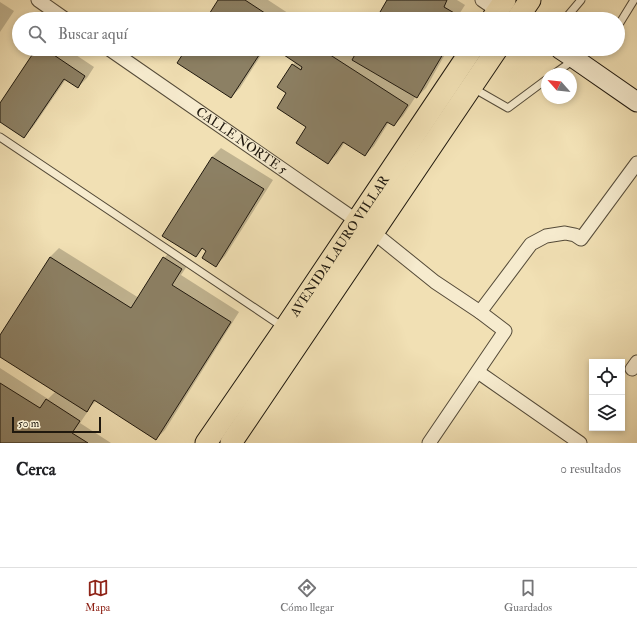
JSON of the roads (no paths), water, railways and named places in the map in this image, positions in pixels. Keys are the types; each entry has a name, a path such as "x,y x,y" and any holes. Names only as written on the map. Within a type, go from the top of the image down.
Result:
{"main road":[{"path":"522,12 530,0"},
{"name":"AVENIDA LAURO VILLAR","path":"231,443 365,227 468,56"},
{"name":"AVENIDA LAURO VILLAR","path":"206,443 285,328 365,227 472,87 492,56"}],"street":[{"path":"38,0 55,12"},
{"name":"CALLE NORTE 5","path":"119,56 365,227 435,282 480,312 505,331 478,372"},
{"path":"579,56 637,102"},
{"path":"480,312 530,244 546,236 565,232 575,235 581,239 637,164"},
{"path":"429,443 478,372 580,443"}],"lane":[{"path":"571,12 581,0"},
{"path":"625,15 634,0"},
{"path":"559,68 570,56"},
{"path":"472,87 508,108 541,83"},
{"path":"0,137 285,328"}]}
